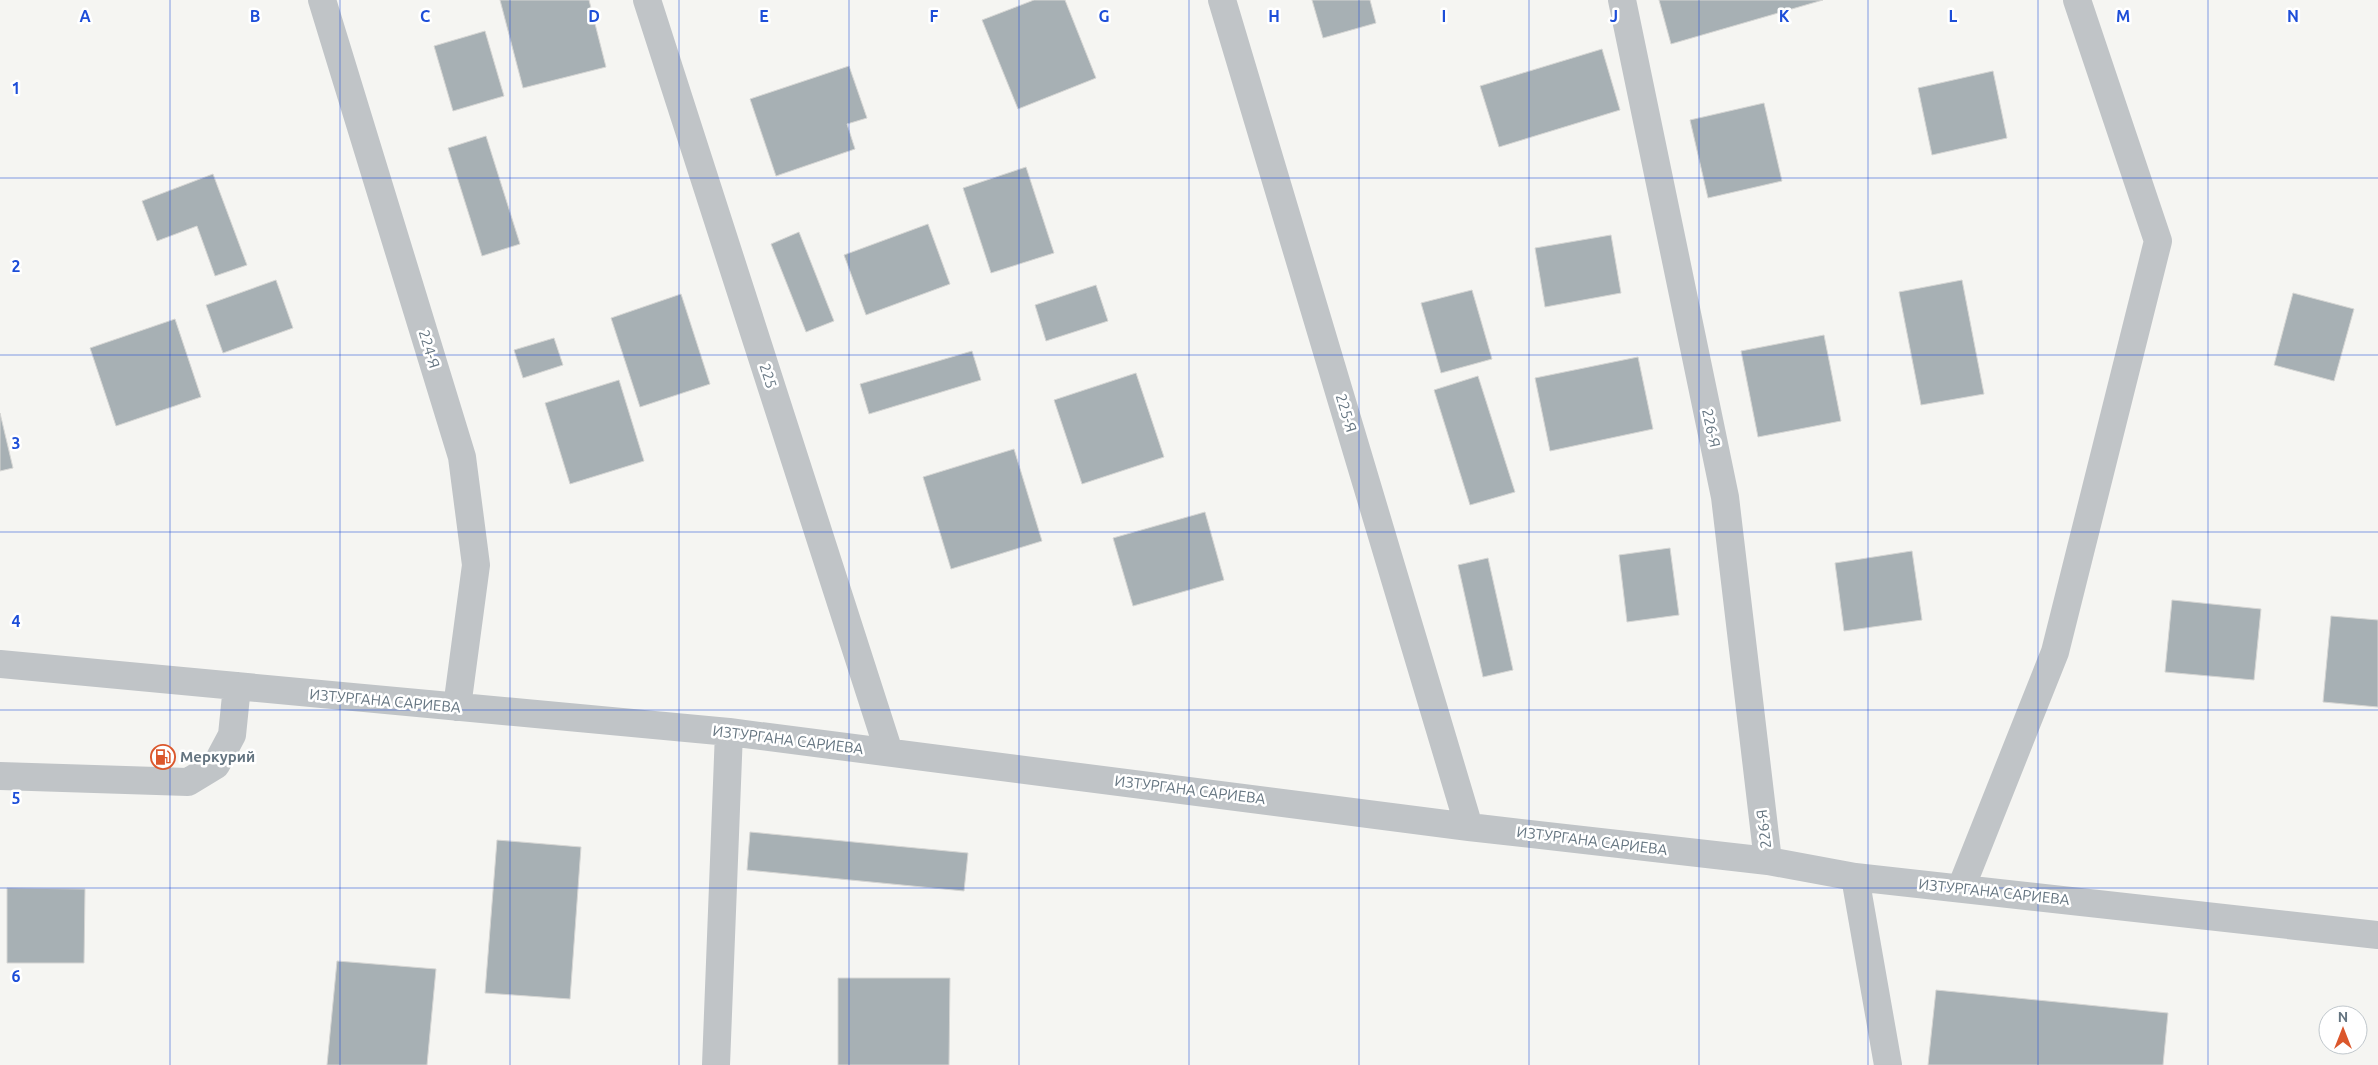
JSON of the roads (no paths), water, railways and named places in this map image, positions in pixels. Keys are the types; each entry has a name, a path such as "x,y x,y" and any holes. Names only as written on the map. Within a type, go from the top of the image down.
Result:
{"street":[{"name":"224-Я","path":"322,0 462,457 476,565 457,707"},
{"name":"225","path":"648,0 889,752"},
{"name":"225-Я","path":"1222,0 1469,826"},
{"name":"226-Я","path":"1622,0 1725,497 1768,861"},
{"path":"1961,888 2055,652 2158,241 2077,0"},
{"name":"ИЗТУРГАНА САРИЕВА","path":"0,664 729,732 1469,826 1768,861 1855,876 2378,935"},
{"path":"0,776 188,782 216,765 228,743 232,735 237,686"},
{"path":"716,1065 729,732"},
{"path":"1855,876 1888,1065"}],"place":[{"name":"Меркурий","path":"163,757"}]}
